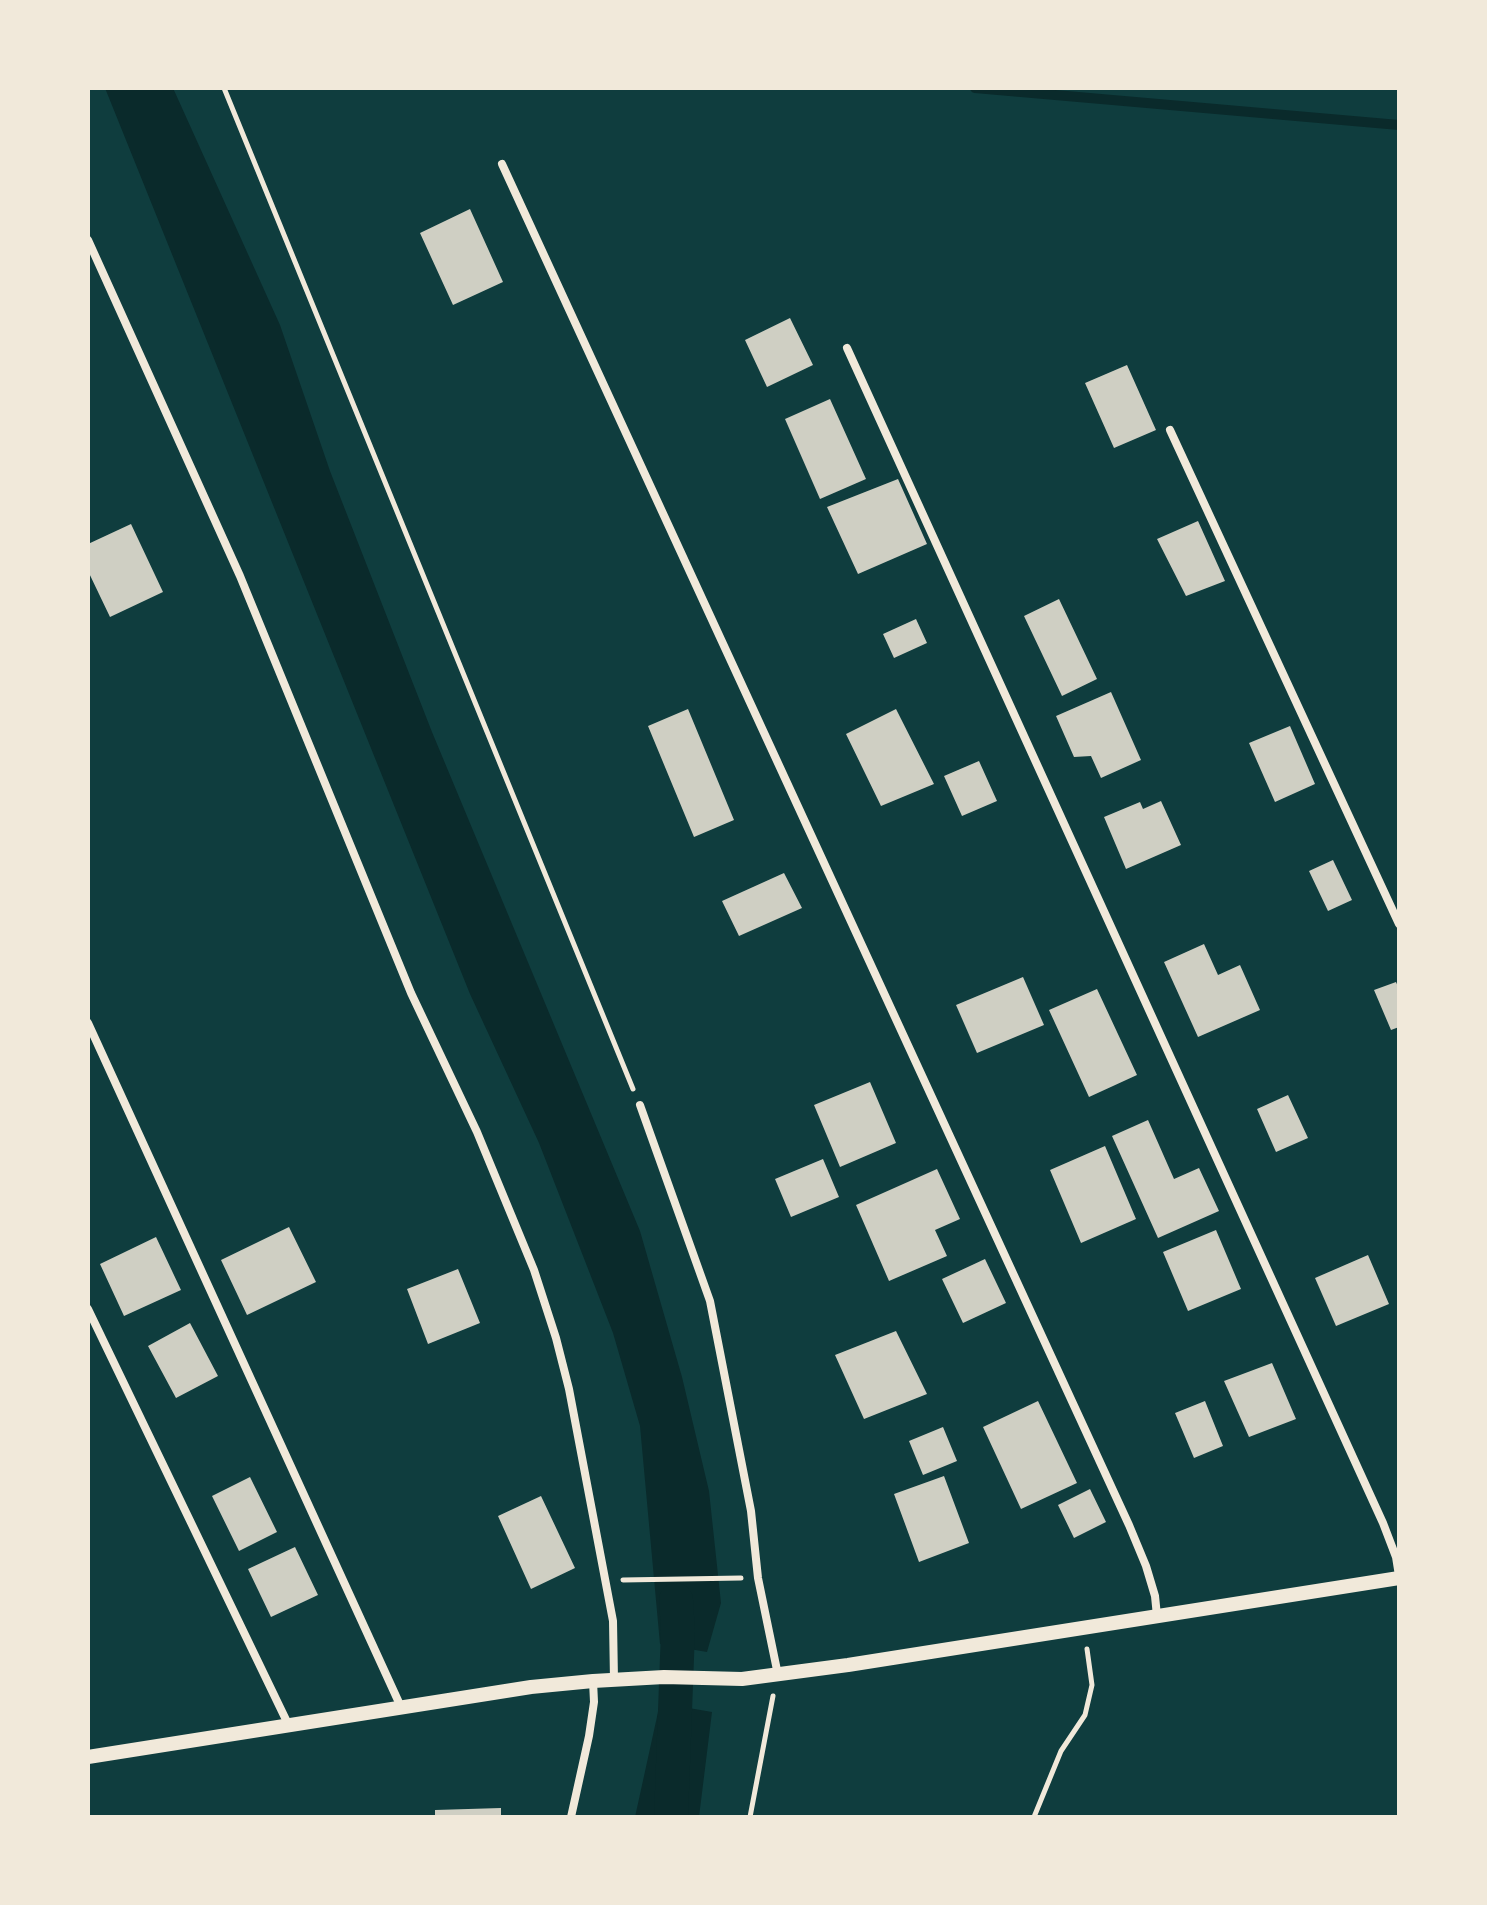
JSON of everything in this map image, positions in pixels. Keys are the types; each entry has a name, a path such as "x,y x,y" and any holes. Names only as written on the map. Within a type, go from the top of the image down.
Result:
{"street":[{"path":"502,164 1129,1525 1146,1566 1157,1616"},
{"path":"88,240 240,576 411,993 477,1132 534,1270 569,1389 613,1621 614,1680"},
{"path":"88,1757 401,1707 593,1681 778,1675 1399,1577 1396,1557 1383,1523 847,348"},
{"path":"1170,430 1399,924"},
{"path":"88,1023 401,1707"},
{"path":"640,1105 710,1301 751,1511 758,1578 778,1675"},
{"path":"88,1309 289,1726"},
{"path":"571,1817 594,1702 593,1681"}],"path":[{"path":"224,88 640,1105"},
{"path":"634,1579 728,1579"},
{"path":"1034,1817 1061,1751 1085,1715 1092,1685 1084,1628"},
{"path":"750,1817 778,1675"}],"water":[{"path":"105,88 173,88 280,325 330,471 432,732 640,1231 682,1377 709,1491 721,1603 707,1652 660,1644 640,1426 613,1333 539,1143 470,994"},
{"path":"660,1703 712,1712 699,1817 635,1817"}],"building":[{"path":"470,209 503,282 453,305 420,233"},
{"path":"790,318 813,365 767,387 745,340"},
{"path":"1127,365 1156,430 1114,448 1085,383"},
{"path":"830,399 866,479 820,499 785,419"},
{"path":"898,479 927,544 858,574 827,507"},
{"path":"1198,521 1225,581 1186,596 1157,539"},
{"path":"131,524 163,592 110,617 88,571 88,544"},
{"path":"1059,599 1097,679 1062,696 1024,616"},
{"path":"916,619 927,643 894,658 883,634"},
{"path":"1111,692 1141,760 1101,778 1091,756 1074,757 1056,716"},
{"path":"688,709 734,820 694,837 648,726"},
{"path":"896,709 934,784 881,806 846,734"},
{"path":"1290,726 1315,784 1275,802 1249,743"},
{"path":"979,761 997,801 962,816 944,776"},
{"path":"1161,801 1181,845 1126,869 1104,817 1140,802 1143,809"},
{"path":"1333,860 1352,900 1328,911 1309,871"},
{"path":"784,873 802,908 739,936 722,901"},
{"path":"1204,944 1218,975 1240,965 1260,1010 1198,1037 1164,962"},
{"path":"1023,977 1044,1025 977,1053 956,1005"},
{"path":"1396,982 1399,989 1399,1027 1391,1030 1374,990"},
{"path":"1097,989 1137,1075 1089,1097 1049,1010"},
{"path":"870,1082 896,1143 840,1167 814,1105"},
{"path":"1288,1095 1308,1138 1276,1152 1257,1109"},
{"path":"1148,1120 1174,1179 1199,1168 1219,1211 1158,1238 1112,1136"},
{"path":"1105,1146 1136,1219 1081,1243 1050,1170"},
{"path":"823,1159 839,1197 791,1217 775,1179"},
{"path":"937,1169 960,1219 935,1230 947,1256 889,1281 856,1205"},
{"path":"289,1227 316,1282 247,1315 221,1260"},
{"path":"1216,1230 1241,1289 1188,1311 1163,1252"},
{"path":"156,1237 181,1290 124,1316 100,1264"},
{"path":"1368,1255 1389,1304 1336,1326 1315,1278"},
{"path":"985,1259 1006,1303 963,1323 942,1279"},
{"path":"458,1269 480,1323 428,1344 407,1289"},
{"path":"190,1323 218,1376 176,1398 148,1346"},
{"path":"896,1331 927,1394 864,1419 835,1355"},
{"path":"1272,1363 1296,1419 1249,1437 1224,1381"},
{"path":"1038,1401 1077,1483 1021,1509 983,1427"},
{"path":"1205,1401 1223,1446 1194,1458 1175,1413"},
{"path":"943,1427 957,1461 923,1475 909,1441"},
{"path":"944,1476 969,1543 919,1562 894,1494"},
{"path":"250,1477 277,1532 239,1551 212,1496"},
{"path":"1090,1489 1106,1522 1074,1538 1058,1505"},
{"path":"541,1496 575,1568 531,1589 498,1516"},
{"path":"295,1547 318,1595 271,1617 248,1569"},
{"path":"501,1808 501,1817 435,1817 435,1810"}],"waterway":[{"path":"975,88 1399,125"},
{"path":"671,1817 678,1631 676,1600"}]}
